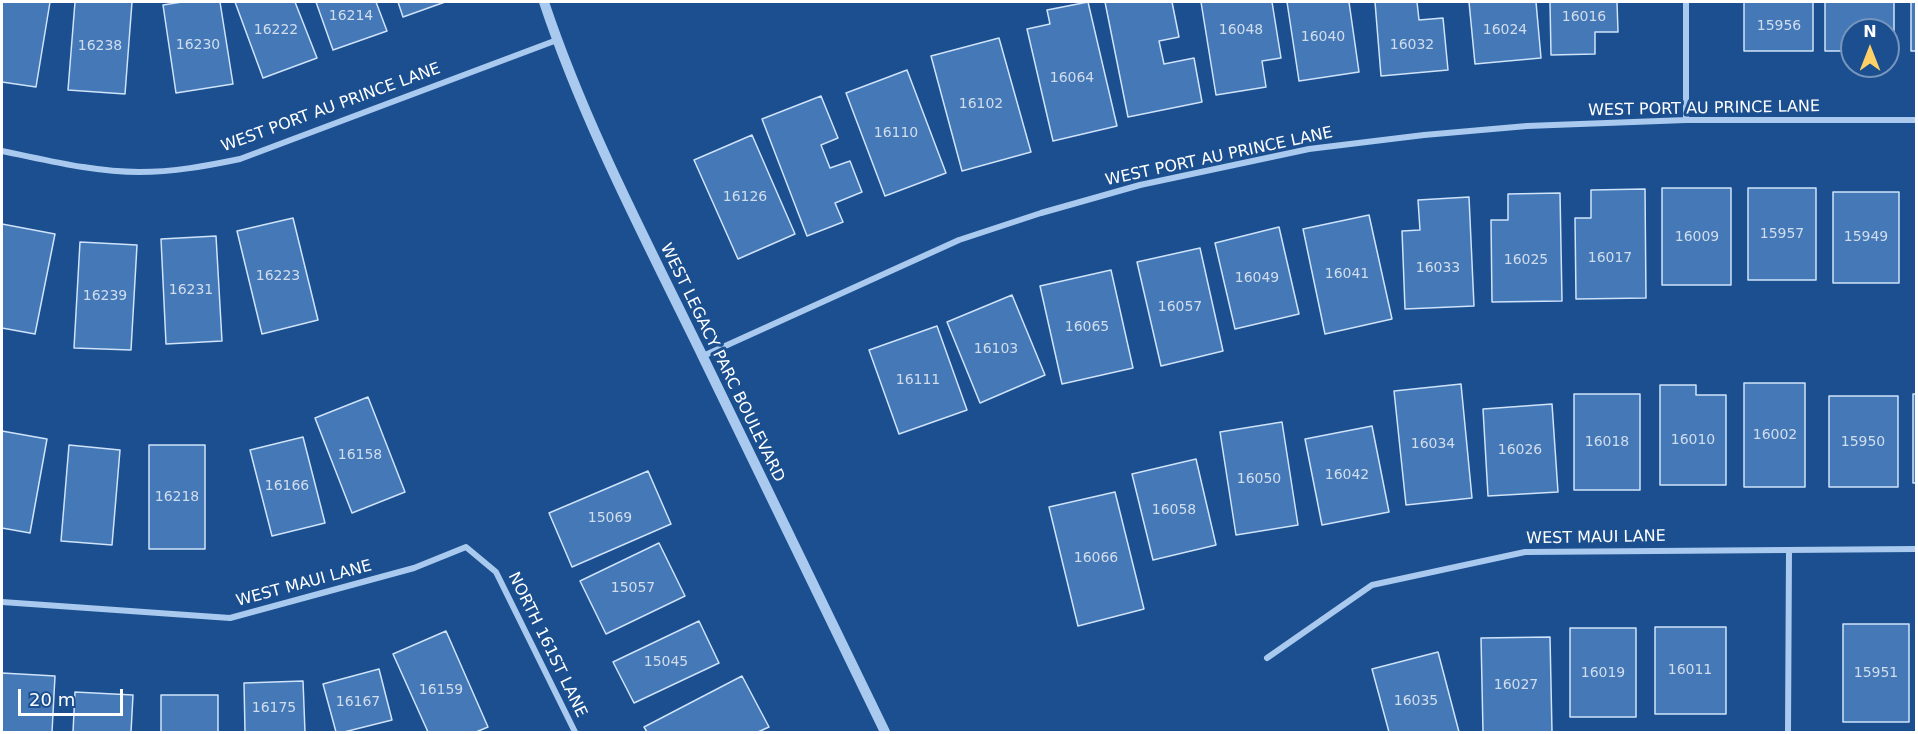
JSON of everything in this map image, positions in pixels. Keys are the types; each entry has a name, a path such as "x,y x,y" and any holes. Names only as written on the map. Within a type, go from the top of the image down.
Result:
{"street":[{"name":"WEST LEGACY PARC BOULEVARD","path":"544,2 583,106 634,219 885,732"},
{"path":"1686,2 1686,120"},
{"name":"WEST PORT AU PRINCE LANE","path":"2,151 81,167 138,172 186,170 240,159 557,40"},
{"name":"WEST PORT AU PRINCE LANE","path":"703,356 959,240 1041,213 1140,185 1309,149 1424,135 1527,126 1686,120 1917,120"},
{"name":"WEST MAUI LANE","path":"2,603 231,618 414,568 466,548"},
{"name":"NORTH 161ST LANE","path":"466,548 496,572 576,732"},
{"name":"WEST MAUI LANE","path":"1267,658 1372,585 1525,552 1917,549"},
{"path":"1788,732 1790,550"}],"building":[{"path":"2,2 50,2 36,87 2,82"},
{"path":"75,2 132,2 125,94 68,90"},
{"path":"182,2 220,2 233,84 176,93 163,5"},
{"path":"235,2 295,2 317,58 263,78"},
{"path":"316,2 376,2 387,31 333,50"},
{"path":"398,2 445,2 403,17"},
{"path":"1088,2 1117,126 1053,141 1027,29 1050,24 1047,10"},
{"path":"1105,2 1172,2 1179,37 1159,41 1164,64 1194,58 1202,102 1128,117"},
{"path":"1201,2 1272,2 1281,58 1262,61 1266,87 1216,95"},
{"path":"1287,2 1349,2 1359,72 1299,81"},
{"path":"1375,2 1417,2 1419,20 1443,18 1448,70 1381,76"},
{"path":"1469,2 1536,2 1541,58 1475,64"},
{"path":"1550,2 1617,2 1618,32 1595,32 1595,54 1551,55"},
{"path":"1744,2 1813,2 1813,51 1744,51"},
{"path":"1825,2 1894,2 1894,18 1840,18 1840,51 1825,51"},
{"path":"1911,2 1916,2 1916,51 1911,51"},
{"path":"999,38 1031,152 962,171 931,56"},
{"path":"907,70 946,173 885,196 846,93"},
{"path":"821,96 838,138 821,145 830,168 850,161 862,192 835,203 843,222 807,236 762,119"},
{"path":"752,135 795,234 738,259 694,160"},
{"path":"1662,188 1731,188 1731,285 1662,285"},
{"path":"1748,188 1816,188 1816,280 1748,280"},
{"path":"1645,189 1646,298 1576,299 1575,218 1591,218 1591,190"},
{"path":"1833,192 1899,192 1899,283 1833,283"},
{"path":"1560,193 1562,301 1492,302 1491,220 1508,220 1508,194"},
{"path":"1469,197 1474,306 1405,309 1402,231 1420,230 1418,200"},
{"path":"1369,215 1392,319 1325,334 1303,229"},
{"path":"293,218 318,320 262,334 237,231"},
{"path":"2,224 55,234 35,334 2,328"},
{"path":"1279,227 1299,314 1235,329 1215,243"},
{"path":"216,236 222,341 166,344 161,239"},
{"path":"80,242 137,245 131,350 74,348"},
{"path":"1200,248 1223,351 1161,366 1137,262"},
{"path":"1111,270 1133,368 1062,384 1040,286"},
{"path":"1012,295 1045,375 980,403 947,322"},
{"path":"937,326 967,410 899,434 869,350"},
{"path":"1744,383 1805,383 1805,487 1744,487"},
{"path":"1461,384 1472,498 1406,505 1394,391"},
{"path":"1660,385 1696,385 1696,395 1726,395 1726,485 1660,485"},
{"path":"1574,394 1640,394 1640,490 1574,490"},
{"path":"1913,394 1916,394 1916,483 1913,483"},
{"path":"1829,396 1898,396 1898,487 1829,487"},
{"path":"368,397 405,492 352,513 315,418"},
{"path":"1552,404 1558,492 1488,496 1483,409"},
{"path":"1282,422 1298,525 1236,535 1220,432"},
{"path":"1372,426 1389,512 1322,525 1305,439"},
{"path":"2,431 47,439 30,533 2,528"},
{"path":"303,437 325,523 272,536 250,450"},
{"path":"69,445 120,450 112,545 61,541"},
{"path":"149,445 205,445 205,549 149,549"},
{"path":"1196,459 1216,545 1153,560 1132,474"},
{"path":"648,471 671,524 572,567 549,513"},
{"path":"1115,492 1144,609 1078,626 1049,507"},
{"path":"659,543 685,596 606,634 580,581"},
{"path":"699,621 719,663 634,703 613,662"},
{"path":"1843,624 1909,624 1909,722 1843,722"},
{"path":"1655,627 1726,627 1726,714 1655,714"},
{"path":"1570,628 1636,628 1636,717 1570,717"},
{"path":"446,631 488,727 476,732 428,732 393,654"},
{"path":"1550,637 1552,732 1483,732 1481,638"},
{"path":"1438,652 1459,732 1389,732 1372,669"},
{"path":"379,669 392,720 336,732 323,684"},
{"path":"2,673 55,676 52,732 2,732"},
{"path":"742,676 769,727 758,732 647,732 644,727"},
{"path":"303,681 305,732 245,732 244,683"},
{"path":"75,692 133,695 131,732 73,732"},
{"path":"161,695 218,695 218,732 161,732"}]}
